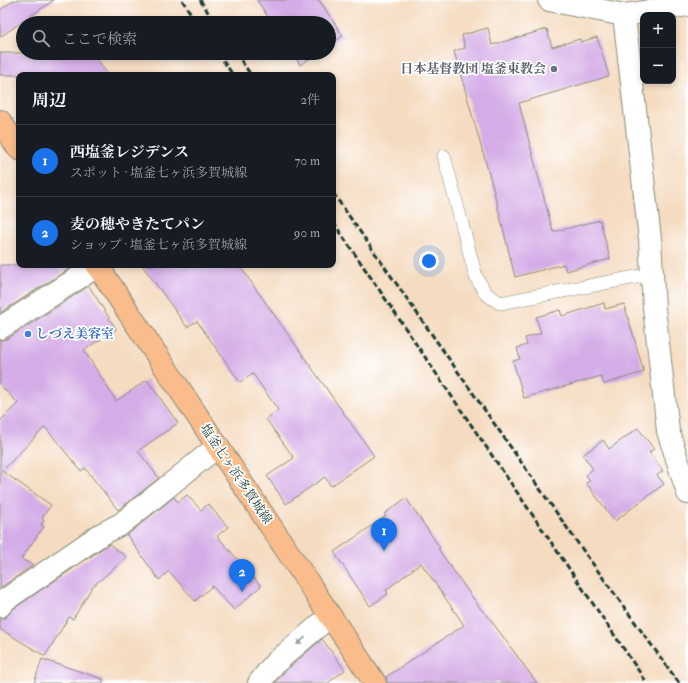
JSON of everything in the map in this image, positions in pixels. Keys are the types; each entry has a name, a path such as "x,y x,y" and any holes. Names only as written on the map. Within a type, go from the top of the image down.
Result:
{"main road":[{"path":"0,121 16,145"},
{"name":"塩釜七ヶ浜多賀城線","path":"98,268 376,683"}],"street":[{"path":"549,0 615,9 688,5"},
{"path":"615,9 650,239 652,274 668,431 683,462 688,493"},
{"path":"0,328 94,268"},
{"path":"0,606 5,600 100,535 121,524 218,446"},
{"path":"259,683 274,664 330,616"}],"lane":[{"path":"444,156 476,277 486,294 500,303 652,274"}],"building":[{"path":"14,0 54,0 31,16 16,16 16,26 0,37 0,10"},
{"path":"257,0 319,0 330,16 267,16"},
{"path":"336,26 343,36 336,40"},
{"path":"488,28 492,45 547,29 552,47 580,39 581,42 597,37 609,76 519,103 553,232 600,220 610,259 566,271 564,264 515,277 493,188 454,51 465,48 462,35"},
{"path":"0,53 16,53 16,60 98,60 106,72 16,72 16,75 0,75"},
{"path":"297,60 308,60 300,65"},
{"path":"0,265 16,265 16,268 70,268 0,313"},
{"path":"144,268 241,268 374,456 331,486 325,477 286,504 267,476 294,458 266,419 278,410 253,374 240,382 197,321 187,327"},
{"path":"89,286 116,329 84,350 116,401 147,380 178,423 138,451 159,478 118,510 85,468 81,471 45,427 2,471 51,505 42,518 44,520 41,525 44,526 21,559 33,565 0,588 0,421 18,403 0,385 0,340 7,339"},
{"path":"604,303 605,309 624,304 644,372 604,384 601,376 524,398 513,361 520,359 517,348 527,345 525,338 541,333 536,317 560,310 562,316"},
{"path":"638,428 654,449 649,452 663,471 657,475 664,484 615,521 586,483 590,481 586,475 593,469 583,455 603,440 609,449"},
{"path":"187,495 201,510 208,504 228,527 217,536 261,586 234,610 212,586 195,601 169,571 159,580 127,535 174,497 178,502"},
{"path":"406,498 440,548 438,549 483,612 484,611 537,683 387,683 386,677 464,625 421,563 386,590 388,594 370,606 334,552 386,516 384,514"},
{"path":"109,544 127,557 92,587 73,619 69,617 45,656 0,629 0,618 5,618 13,609"},
{"path":"322,639 345,670 328,683 275,683 283,673"},
{"path":"42,659 103,679 103,683 34,683"}],"railway":[{"path":"182,0 192,16"},
{"path":"200,0 210,16"},
{"path":"223,60 231,72"},
{"path":"241,60 249,72"},
{"path":"336,197 577,542 679,683"},
{"path":"336,226 647,683"}],"place":[{"name":"日本基督教団 塩釜東教会","path":"554,69"},
{"name":"しづえ美容室","path":"28,334"},
{"name":"西塩釜レジデンス","path":"384,551"},
{"name":"麦の穂やきたてパン","path":"242,592"}]}
